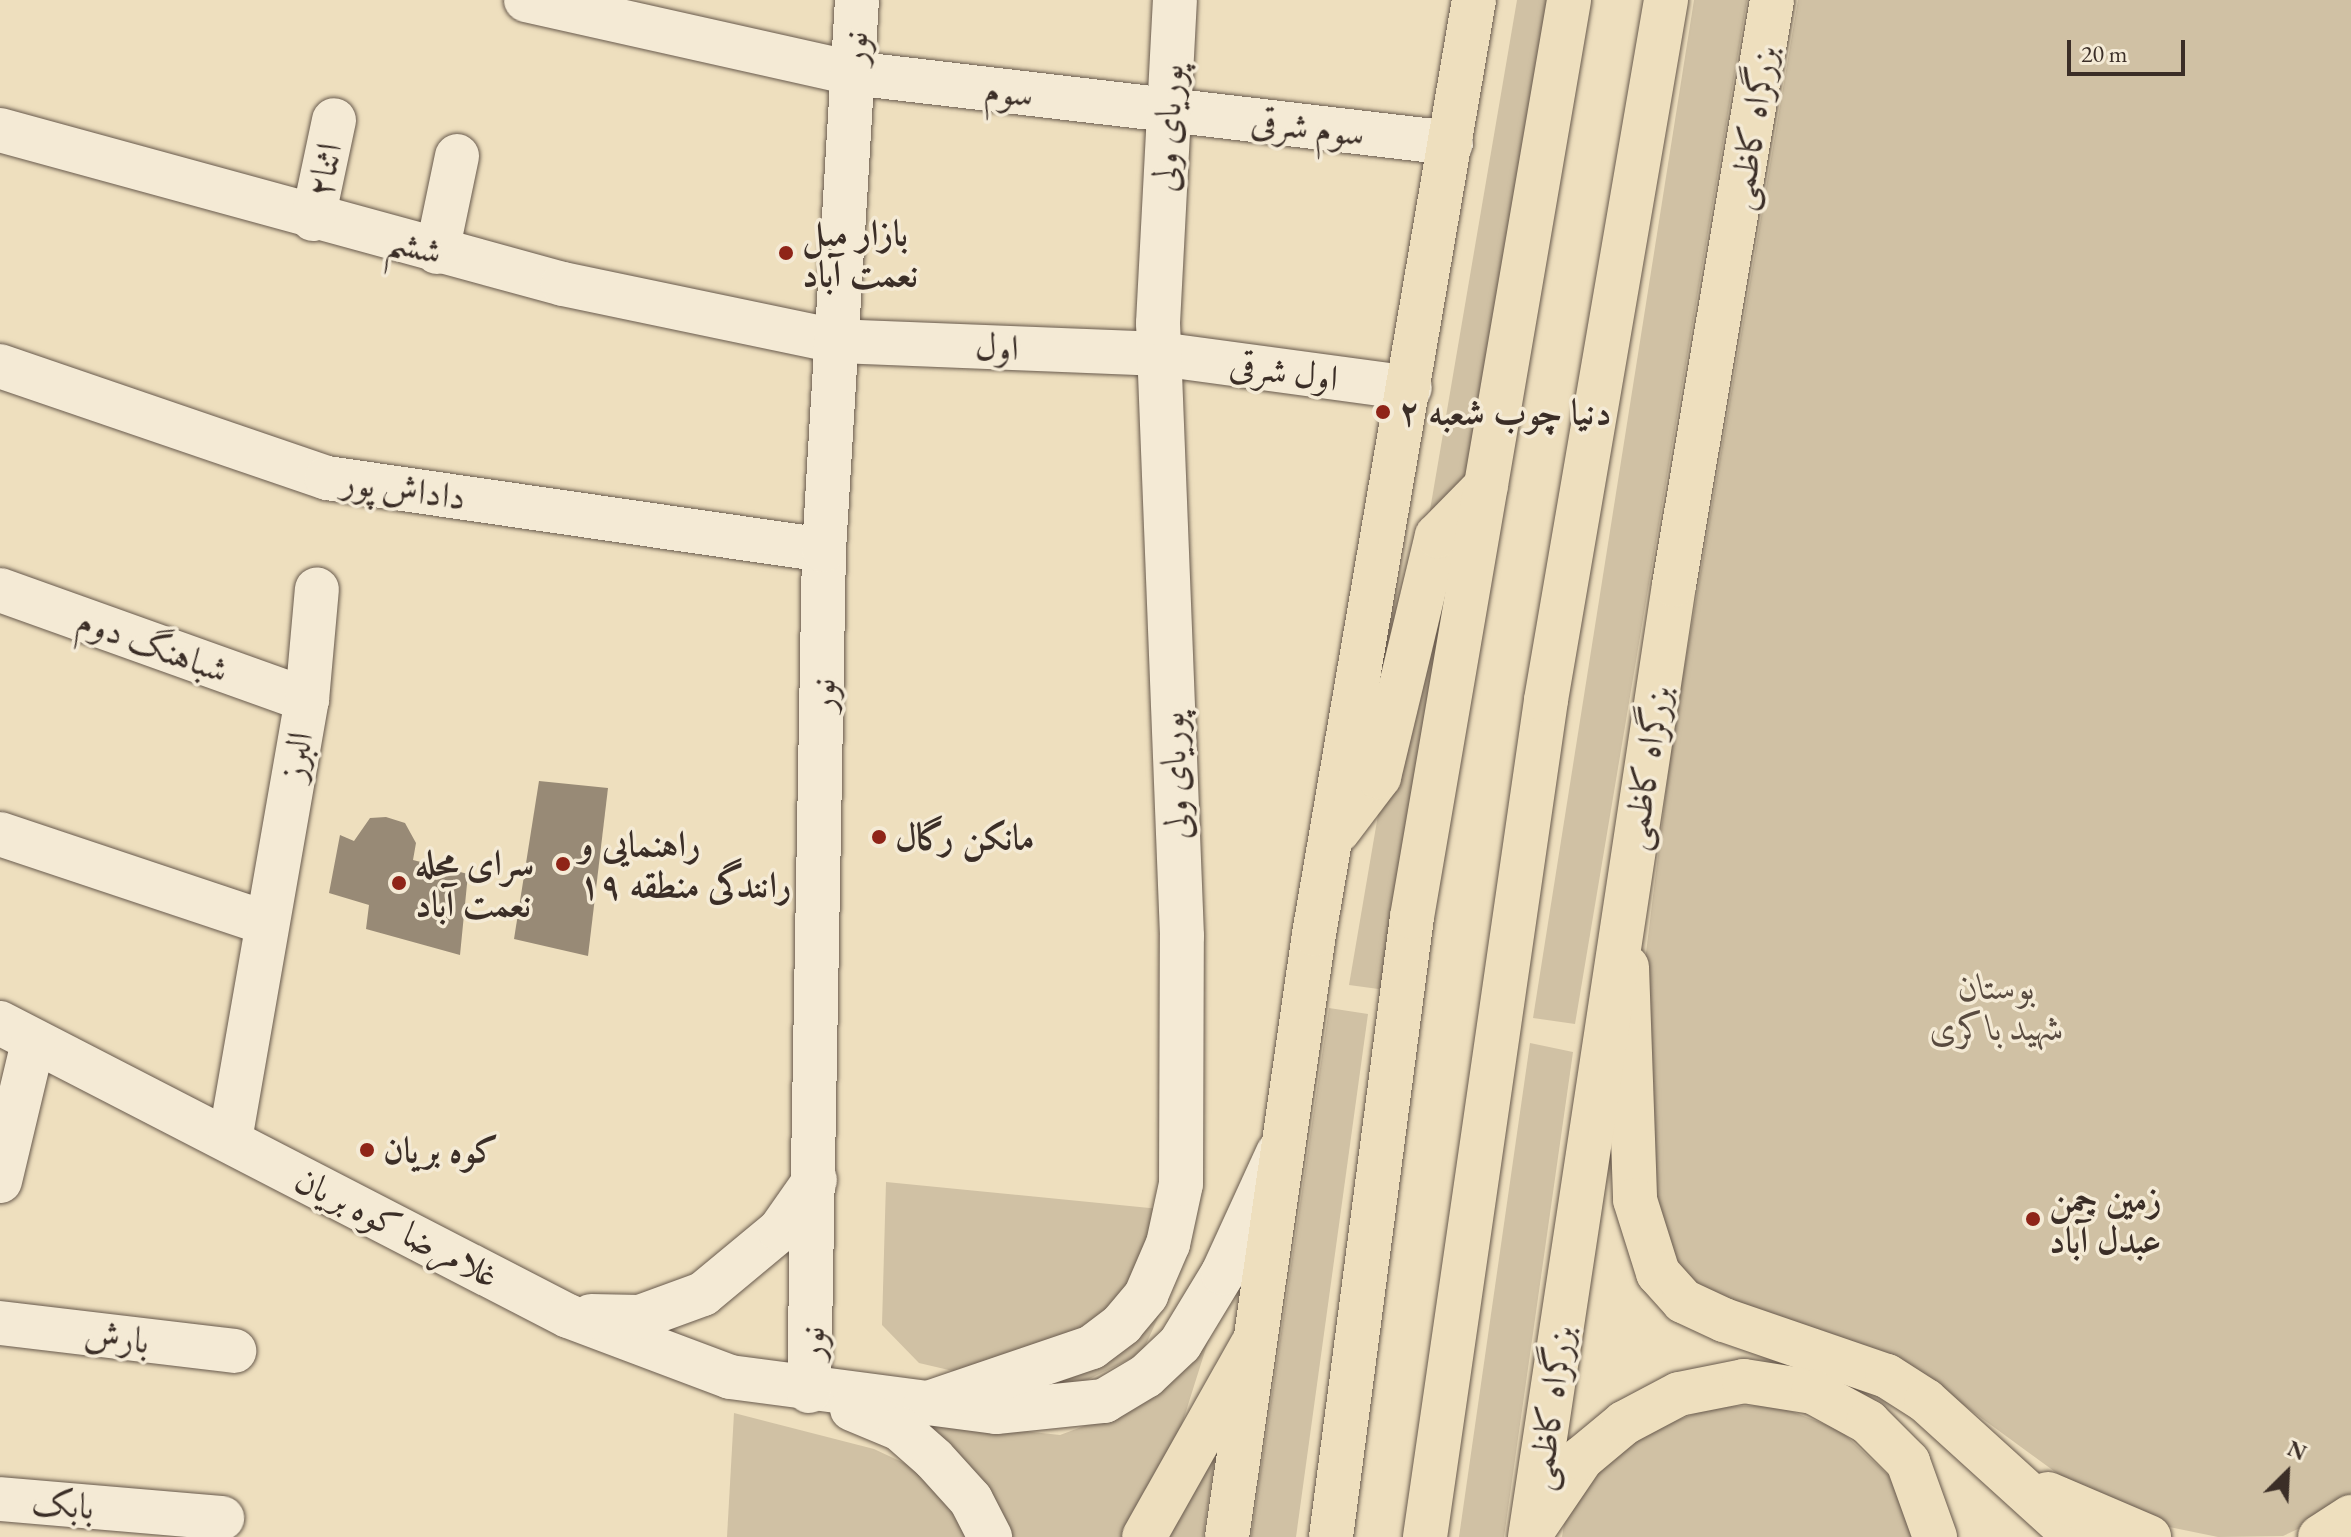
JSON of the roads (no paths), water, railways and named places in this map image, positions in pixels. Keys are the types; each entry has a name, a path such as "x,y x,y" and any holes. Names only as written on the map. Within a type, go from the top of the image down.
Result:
{"main road":[{"path":"1227,1537 1252,1345 1332,839 1474,0"},
{"path":"1331,1537 1412,917 1569,0"},
{"path":"1425,1537 1546,700 1666,0"},
{"name":"بزرگراه کاظمی","path":"1531,1535 1625,901 1772,0"},
{"path":"1332,839 1379,777 1437,536 1486,486"},
{"path":"1625,901 1635,1200 1658,1273 1683,1301 1724,1320 1887,1376 1999,1464 2076,1537"},
{"path":"1144,1537 1252,1345"},
{"path":"1531,1535 1582,1458 1624,1423 1679,1394 1744,1381 1813,1392 1868,1422 1908,1462 1935,1537"},
{"path":"1999,1464 2103,1522 2149,1537"},
{"path":"2320,1537 2351,1517"}],"street":[{"name":"سوم","path":"526,0 852,73 1165,110"},
{"name":"نور","path":"809,1391 824,550 857,0"},
{"name":"پوریای ولی","path":"925,1404 1092,1347 1146,1295 1168,1244 1181,1184 1182,936 1159,354 1165,110 1175,0"},
{"name":"سوم شرقی","path":"1165,110 1451,143"},
{"name":"اثنا۲","path":"313,219 334,120"},
{"name":"ششم","path":"0,130 437,252 836,341"},
{"path":"437,252 457,156"},
{"name":"اول","path":"836,341 1159,354"},
{"name":"اول شرقی","path":"1159,354 1410,388"},
{"name":"داداش پور","path":"0,366 327,478 824,550"},
{"name":"البرز","path":"230,1140 263,922 307,700 317,589"},
{"name":"شباهنگ دوم","path":"0,590 307,700"},
{"path":"0,834 263,922"},
{"path":"0,1181 16,1033"},
{"name":"غلامرضا کوه بریان","path":"16,1033 230,1140 568,1316 730,1377 809,1391"},
{"path":"809,1391 925,1404 1066,1410 1104,1401 1146,1376 1180,1344 1223,1273 1284,1140"},
{"path":"568,1316 640,1317 703,1294 780,1230 815,1180"},
{"name":"بارش","path":"0,1323 234,1351"},
{"path":"809,1391 900,1429 971,1500 990,1537"},
{"name":"بابک","path":"0,1499 222,1518"}],"place":[{"name":"بازار مبل نعمت آباد","path":"786,253"},
{"name":"دنیا چوب شعبه ۲","path":"1383,412"},
{"name":"مانکن رگال","path":"879,837"},
{"name":"راهنمایی و رانندگی منطقه ۱۹","path":"563,864"},
{"name":"سرای محله نعمت آباد","path":"399,883"},
{"name":"کوه بریان","path":"367,1150"},
{"name":"زمین چمن عبدل آباد","path":"2033,1219"}],"park label":[{"name":"بوستان شهید باکری","path":"1997,1006"}]}
